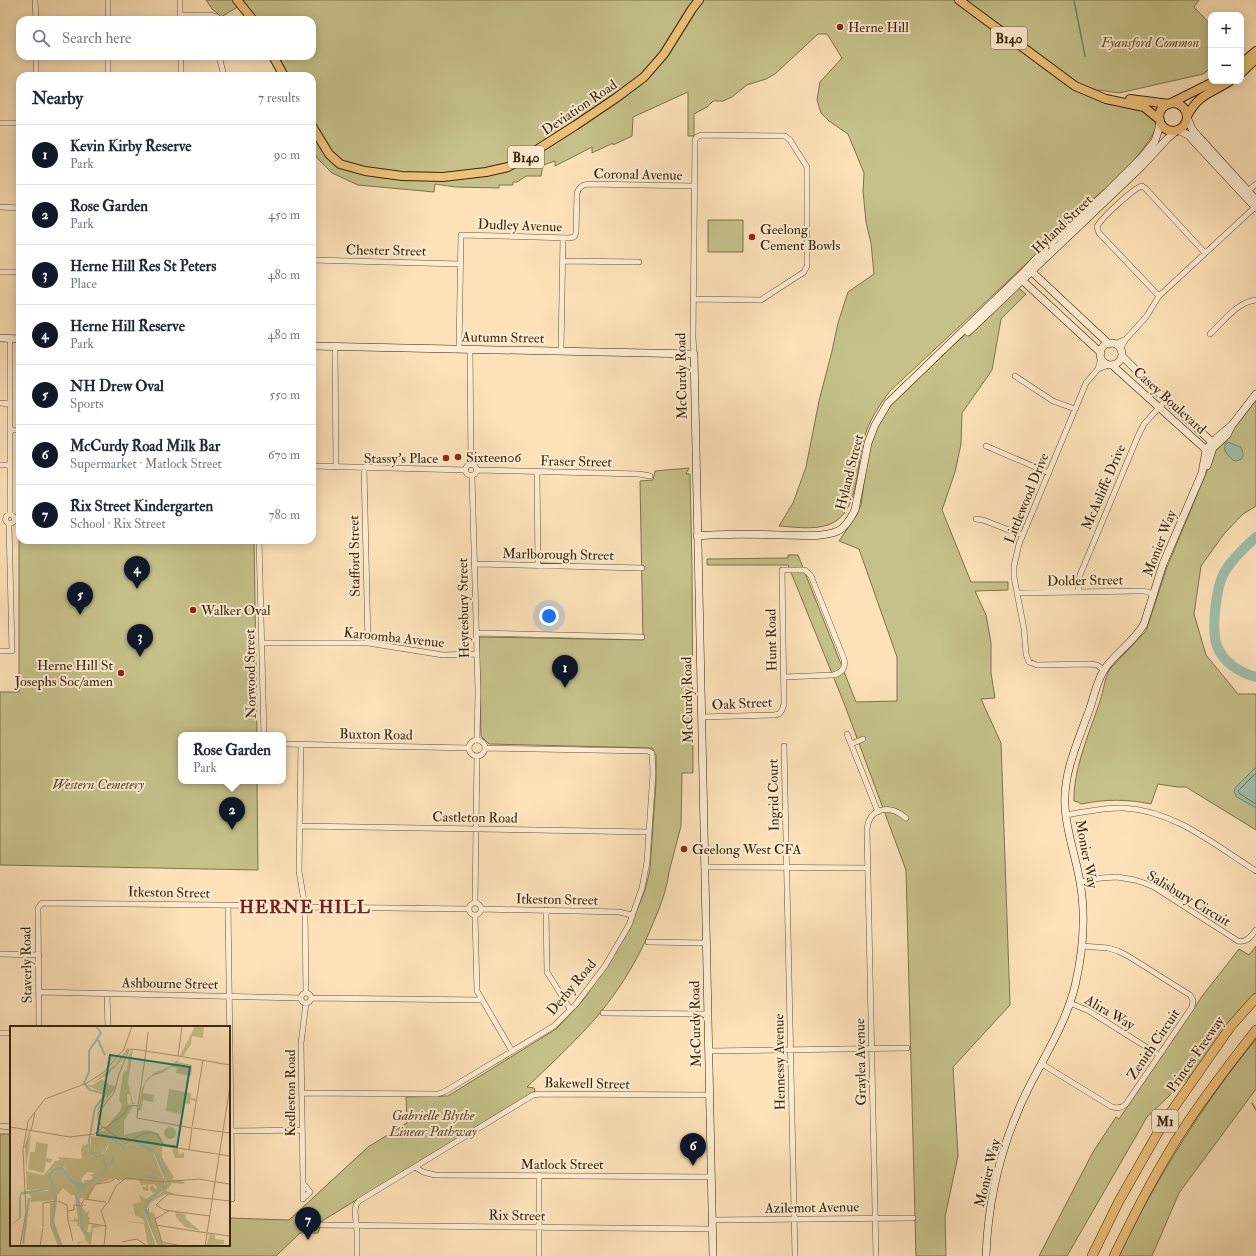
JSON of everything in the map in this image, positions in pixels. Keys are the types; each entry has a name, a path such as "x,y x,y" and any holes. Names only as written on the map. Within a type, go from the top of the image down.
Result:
{"highway":[{"name":"Princes Freeway","path":"1092,1256 1119,1201 1164,1122 1231,1026 1256,998"},
{"name":"M1","path":"1114,1256 1138,1206 1184,1128 1235,1056 1256,1030"}],"main road":[{"path":"237,0 250,16"},
{"name":"Deviation Road","path":"316,132 330,154 340,164 365,171 402,176 443,177 486,172 508,167 576,125 616,98 644,76 664,54 699,0"},
{"name":"B140","path":"959,0 1075,86 1111,101 1144,107 1160,120 1162,126 1167,129 1177,130"},
{"path":"1249,61 1256,51"},
{"path":"275,60 282,72"},
{"path":"1160,120 1162,109 1209,84"},
{"path":"1177,130 1184,126 1195,103 1203,96 1225,84"},
{"name":"B140","path":"1092,93 1178,104 1185,110 1187,117"}],"street":[{"path":"35,0 36,16"},
{"path":"108,0 108,16"},
{"path":"180,0 180,16"},
{"path":"200,16 214,16"},
{"path":"36,60 36,72"},
{"path":"108,60 108,72"},
{"path":"181,60 181,72"},
{"path":"220,60 223,72"},
{"path":"1101,356 1102,348 1116,348 1126,339 1146,317 1159,296 1256,207 1195,133 1187,117"},
{"name":"Hyland Street","path":"945,349 969,331 1026,275 1053,241 1146,154 1157,135 1160,120"},
{"path":"0,123 16,123"},
{"path":"1177,130 1188,135 1246,193 1256,200"},
{"name":"Hyland Street","path":"697,536 728,534 810,535 828,534 839,530 851,519 855,510 865,453 875,425 888,403 973,321 1057,247 1141,167 1177,130"},
{"name":"McCurdy Road","path":"693,300 761,300 804,272 807,266 807,167 790,140 784,136 700,135 695,138 694,144 694,186 693,300 693,339 713,1256"},
{"name":"Coronal Avenue","path":"576,233 577,193 579,188 588,184 694,186"},
{"path":"1246,193 1256,184"},
{"path":"1159,296 1100,234 1097,229 1100,221 1134,190 1142,186 1205,253"},
{"path":"0,207 16,208"},
{"name":"Dudley Avenue","path":"460,264 461,235 563,238 574,237 576,233"},
{"path":"561,352 563,238"},
{"name":"Chester Street","path":"316,260 460,264"},
{"path":"563,261 639,262"},
{"path":"459,349 460,264"},
{"path":"0,272 16,272"},
{"path":"1026,275 1101,356"},
{"name":"Casey Boulevard","path":"1026,275 1116,348 1211,447"},
{"path":"1210,334 1242,304 1248,301 1256,300"},
{"path":"0,338 16,339"},
{"path":"0,650 12,651 5,520 10,514 10,338"},
{"name":"Autumn Street","path":"316,346 694,354"},
{"path":"334,346 336,467"},
{"path":"1098,369 1118,362 1116,348"},
{"path":"470,349 471,465"},
{"name":"Casey Boulevard","path":"1101,356 1106,363 1111,365 1159,407 1211,447"},
{"name":"Littlewood Drive","path":"1101,356 1098,369 1086,383 1022,535 1016,554 1014,577 1024,629 1026,654 1029,662 1037,665 1090,664 1096,665 1104,670"},
{"path":"1015,376 1053,401 1075,410"},
{"name":"Monier Way","path":"986,1256 993,1194 1007,1143 1029,1087 1042,1064 1070,1003 1082,946 1084,920 1080,882 1066,815 1065,800 1068,777 1104,670 1140,631 1147,617 1163,564 1202,473 1208,464 1211,447 1232,425 1256,394"},
{"name":"McAuliffe Drive","path":"1078,592 1080,575 1138,436 1144,424 1166,400"},
{"path":"0,404 10,404"},
{"path":"10,430 16,430"},
{"path":"986,446 1049,473"},
{"path":"0,465 10,465"},
{"path":"466,470 467,467 471,465"},
{"path":"466,470 468,475 475,475 477,470 471,465"},
{"path":"316,466 466,470"},
{"name":"Stafford Street","path":"364,468 368,644"},
{"name":"Fraser Street","path":"477,470 639,474 650,476"},
{"path":"537,472 538,566"},
{"name":"Heytesbury Street","path":"472,476 477,654 477,739"},
{"path":"10,514 16,518"},
{"path":"976,518 1022,535"},
{"path":"5,520 13,522 16,520"},
{"name":"Norwood Street","path":"259,544 264,732"},
{"name":"Marlborough Street","path":"474,564 642,568"},
{"name":"Hunt Road","path":"782,710 784,704 784,677 782,570 805,570 811,576 845,664 842,671 833,675 784,677"},
{"name":"Dolder Street","path":"1017,593 1144,591 1154,594"},
{"path":"476,633 642,637"},
{"name":"Karoomba Avenue","path":"262,643 368,644 443,655 477,654"},
{"name":"Oak Street","path":"701,717 774,715 779,714 782,710"},
{"path":"847,734 878,812 888,809 893,810 906,818"},
{"path":"477,739 481,740 486,748 485,752 480,756 473,755 469,748 470,743 477,739"},
{"path":"851,744 863,739"},
{"name":"Buxton Road","path":"286,744 469,748"},
{"path":"301,745 299,871 304,901"},
{"name":"Ingrid Court","path":"784,746 787,868"},
{"name":"Derby Road","path":"302,1093 440,1093 554,1026 576,1004 605,966 623,938 642,888 647,862 653,773 652,753 648,751 486,748"},
{"path":"470,909 472,904 475,903 477,756"},
{"path":"1066,815 1114,808 1133,809 1159,814 1186,826 1256,871"},
{"name":"Graylea Avenue","path":"876,1256 867,828 872,817 878,812"},
{"name":"Castleton Road","path":"300,826 648,832"},
{"path":"704,867 868,868"},
{"name":"Hennessy Avenue","path":"787,868 795,1256"},
{"name":"Salisbury Circuit","path":"1080,882 1109,877 1135,880 1154,887 1238,941 1244,942 1256,930"},
{"path":"304,901 300,903 299,906 301,911 305,912"},
{"path":"304,901 308,902 310,907"},
{"name":"Itkeston Street","path":"40,904 44,902 299,906"},
{"path":"475,903 480,905 482,909 480,913 475,915"},
{"name":"Staverly Road","path":"39,1026 38,908 40,904"},
{"path":"228,905 229,1026"},
{"path":"310,907 470,909"},
{"path":"305,912 309,910 310,907"},
{"path":"470,909 472,914 475,915 477,991 512,1051"},
{"name":"Itkeston Street","path":"482,909 619,912 632,915"},
{"path":"546,910 547,972 570,1009"},
{"path":"305,912 306,992 301,998 303,1002 306,1003 309,1002 311,998"},
{"path":"648,942 706,943"},
{"name":"Zenith Circuit","path":"1042,1064 1112,1107 1122,1108 1192,1007 1193,1000 1191,997 1128,956 1108,948 1082,946"},
{"path":"0,954 38,955"},
{"name":"Ashbourne Street","path":"39,992 301,998"},
{"path":"306,992 311,995 311,998"},
{"path":"107,994 108,1026"},
{"path":"311,998 481,1000"},
{"name":"Kedleston Road","path":"303,1183 301,1043 306,1003"},
{"name":"Alira Way","path":"1070,1003 1089,1011 1159,1055"},
{"path":"603,1013 708,1014"},
{"path":"709,1050 907,1048"},
{"name":"Bakewell Street","path":"357,1256 355,1211 358,1202 536,1094 709,1095"},
{"path":"0,1126 10,1127"},
{"path":"232,1199 230,1131 302,1130"},
{"name":"Matlock Street","path":"415,1167 423,1172 436,1175 711,1177"},
{"path":"539,1175 539,1256"},
{"name":"Azilemot Avenue","path":"712,1220 913,1218"},
{"name":"Rix Street","path":"321,1225 712,1229"}],"green space":[{"name":"Fyansford Common","path":"206,0 1199,0 1194,7 1208,22 1208,70 1203,74 1119,93 1099,90 1092,93 1139,106 1160,120 1153,135 1133,161 1109,186 890,391 872,419 864,439 855,488 846,511 838,519 828,525 810,528 779,526 793,503 806,467 819,401 838,323 848,292 874,274 871,243 866,222 863,191 864,173 848,134 829,121 821,113 817,100 820,82 842,58 827,34 818,34 775,74 766,79 747,85 732,97 723,101 713,101 707,107 694,114 694,136 688,136 688,92 633,117 632,136 592,153 592,147 555,166 555,161 543,165 541,176 526,176 517,182 513,182 513,185 499,185 499,188 456,187 435,184 434,192 358,185 332,173 317,158 316,72 282,72 275,60 316,60 316,16 250,16 241,5 223,16 220,16"},
{"path":"708,220 743,220 743,252 708,252"},
{"path":"1017,287 1026,294 1001,319 992,370 962,413 961,444 955,472 942,510 971,582 1008,582 1008,590 975,591 986,615 991,643 991,673 995,698 981,699 1001,743 1010,1005 953,1067 958,1156 945,1217 946,1256 916,1256 906,870 844,703 788,565 707,565 707,559 788,558 788,555 798,555 856,702 897,701 897,657 859,549 839,541 856,516 861,505 868,453 876,427 892,403"},
{"path":"1256,400 1256,506 1243,514 1224,534 1201,566 1194,614 1206,655 1238,694 1256,694 1256,830 1186,787 1158,784 1151,804 1116,800 1081,804 1074,801 1074,789 1079,764 1108,673 1110,669 1146,631 1167,567 1217,447 1225,440"},
{"name":"Gabrielle Blythe Linear Pathway","path":"689,468 686,474 690,474 693,773 682,773 681,826 667,884 649,933 624,980 592,1023 527,1087 534,1088 535,1091 322,1221 318,1233 300,1233 276,1256 0,1256 0,1134 10,1134 10,1246 230,1246 230,1218 289,1220 368,1147 407,1123 406,1097 448,1096 556,1029 578,1006 587,995 630,927 645,890 650,870 656,782 656,755 652,748 489,744 481,736 479,637 643,640 640,481 653,480 655,471"},
{"name":"Western Cemetery","path":"19,544 254,544 257,732 178,732 178,784 257,784 258,870 0,865 0,692 19,692"},
{"path":"1256,946 1256,995 1192,1077 1190,1076 1147,1117 1067,1256 1039,1256 1093,1152 1116,1117 1119,1119 1203,995 1239,949 1249,955"},
{"path":"1256,1039 1256,1089 1179,1193 1152,1256 1119,1256 1148,1199 1181,1143 1217,1090"}],"water":[{"path":"1227,442 1241,447 1243,457 1240,460 1234,461 1228,455 1224,448"},
{"path":"1256,767 1256,808 1237,797 1234,792 1235,788"}],"waterway":[{"path":"1074,0 1085,56"},
{"path":"1256,537 1243,549 1225,571 1217,597 1214,629 1217,646 1223,657 1238,670 1256,677"},
{"path":"1252,1103 1256,1110"}],"place":[{"name":"Herne Hill","path":"840,27"},
{"name":"Geelong Cement Bowls","path":"752,237"},
{"name":"Sixteen06","path":"458,457"},
{"name":"Stassy's Place","path":"446,458"},
{"name":"Herne Hill Reserve","path":"137,589"},
{"name":"Walker Oval","path":"193,610"},
{"name":"NH Drew Oval","path":"80,615"},
{"name":"Herne Hill Res St Peters","path":"140,657"},
{"name":"Herne Hill St Josephs Soc/amen","path":"121,673"},
{"name":"Kevin Kirby Reserve","path":"565,688"},
{"name":"Rose Garden","path":"232,830"},
{"name":"Geelong West CFA","path":"684,849"},
{"name":"McCurdy Road Milk Bar","path":"693,1166"},
{"name":"Rix Street Kindergarten","path":"308,1240"}],"district":[{"name":"HERNE HILL","path":"305,907"}]}
